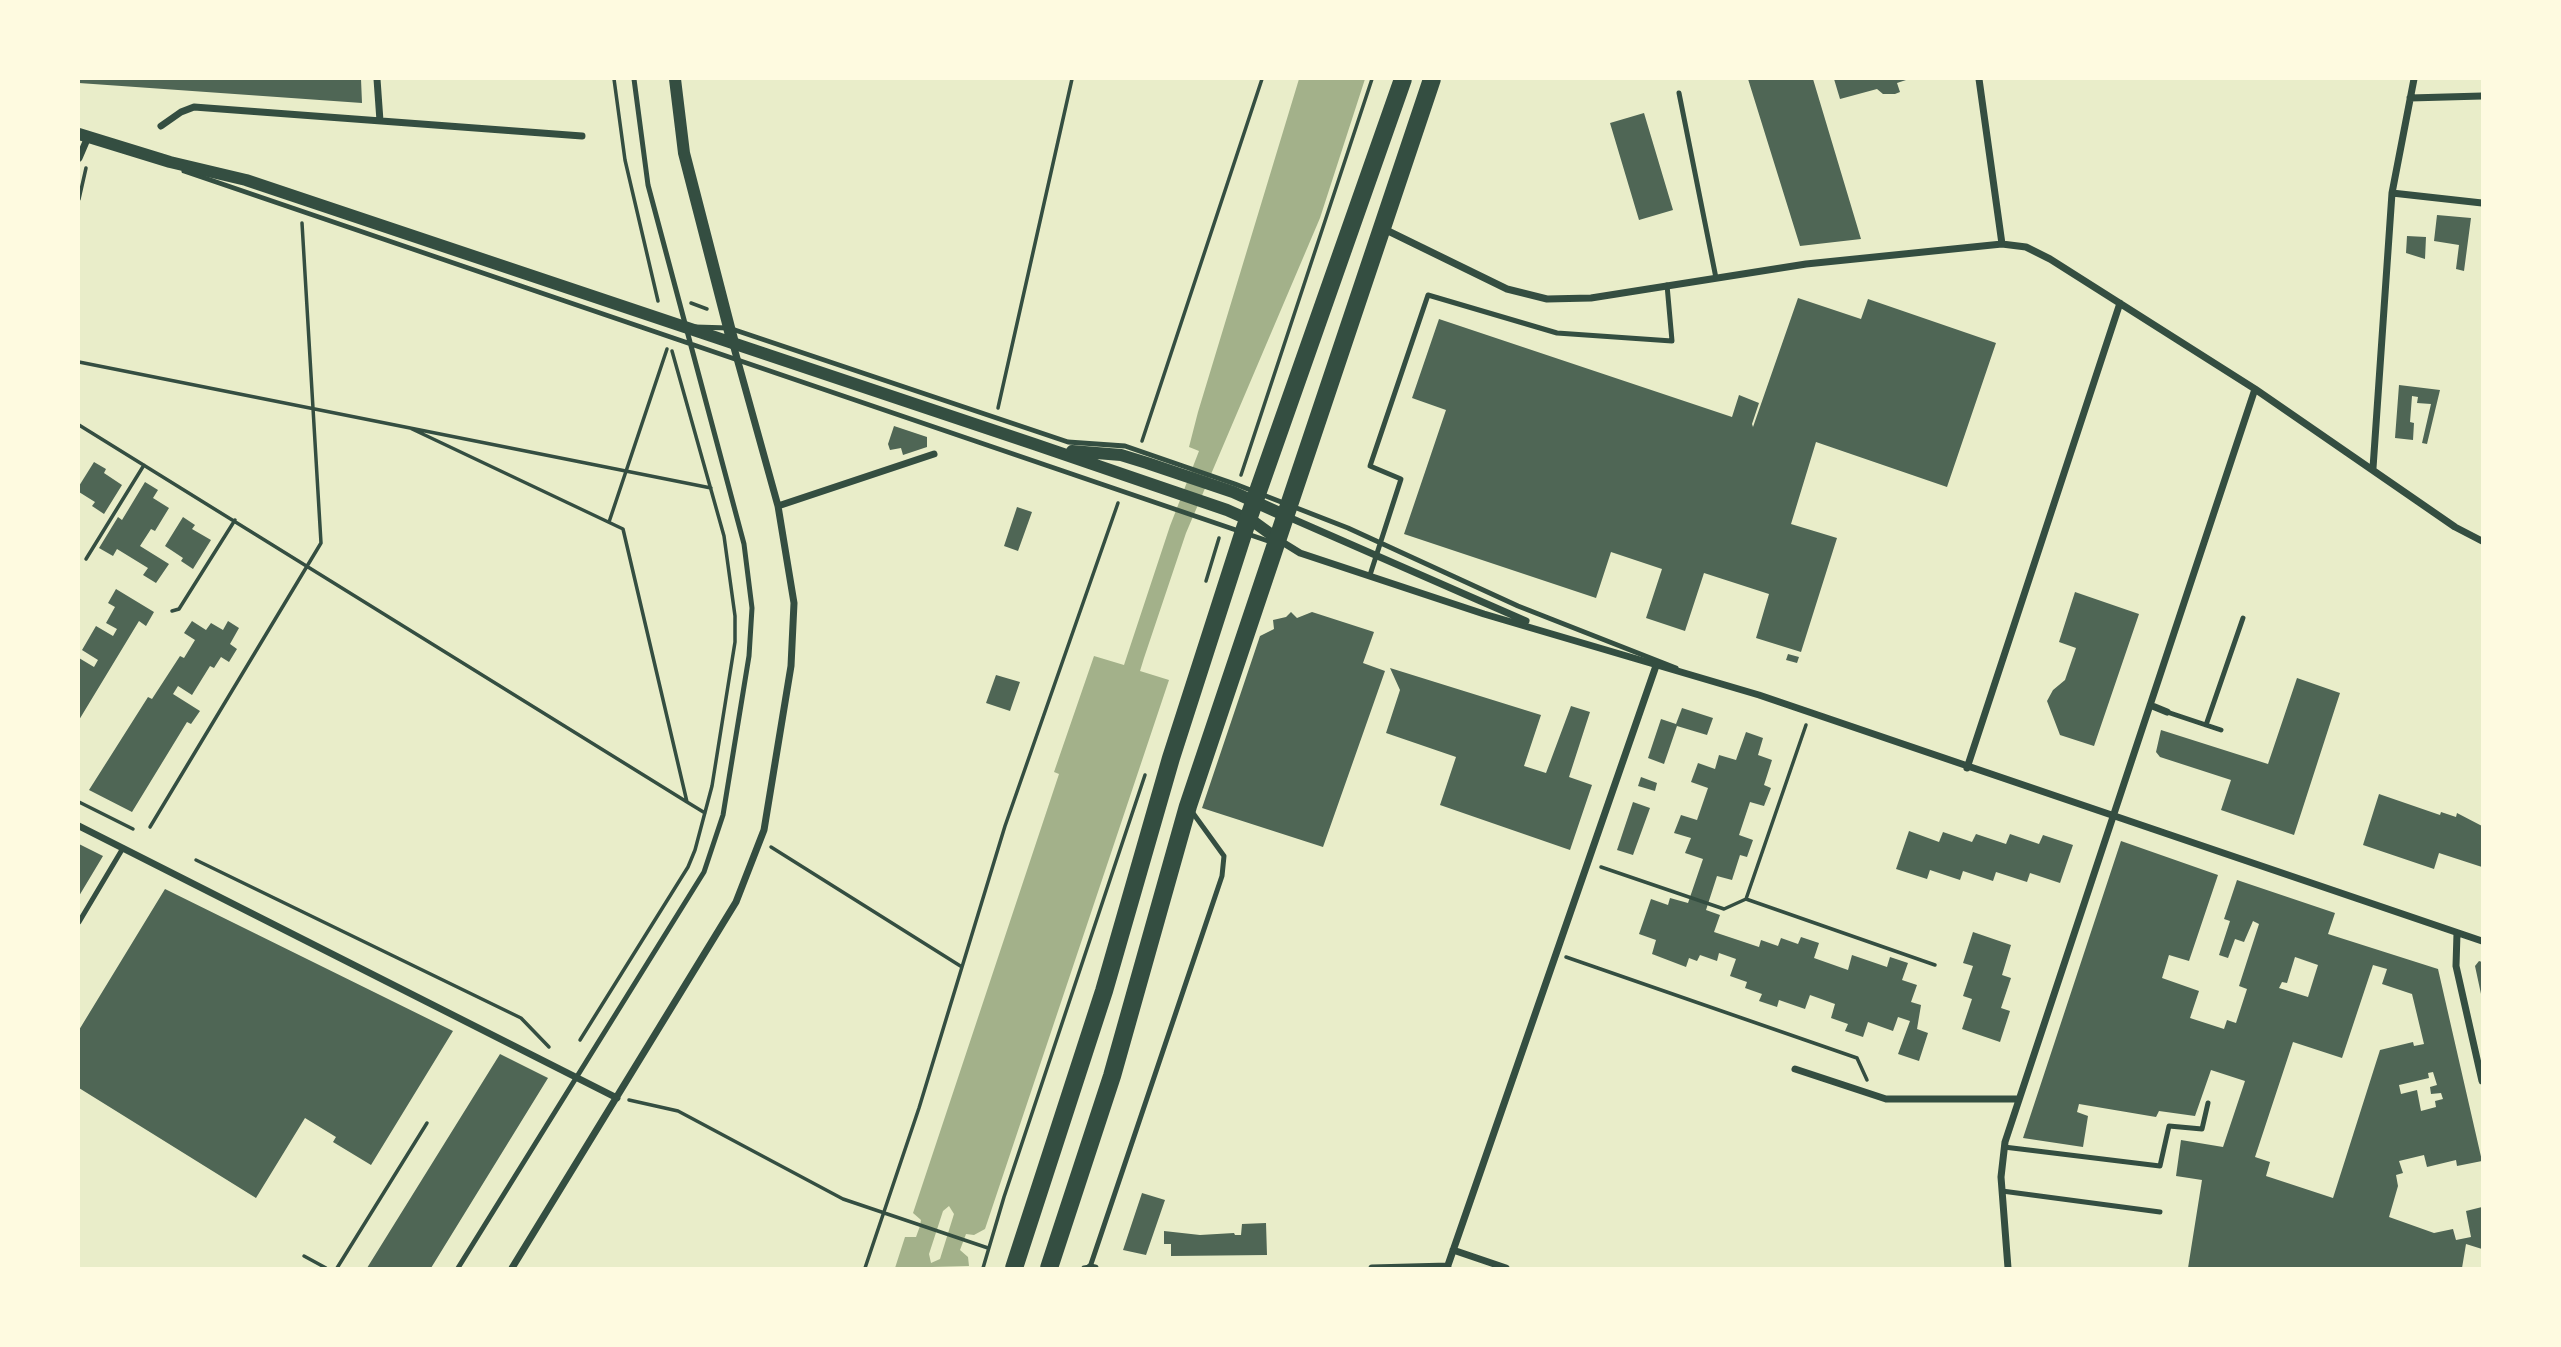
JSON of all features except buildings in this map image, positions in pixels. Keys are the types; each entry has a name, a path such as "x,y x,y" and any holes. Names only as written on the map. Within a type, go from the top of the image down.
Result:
{"main road":[{"path":"1014,1268 1104,991 1177,736 1246,525 1403,79"},
{"path":"1049,1268 1112,1076 1188,806 1275,540 1432,79"}],"street":[{"path":"377,79 380,121"},
{"path":"512,1268 736,902 761,841 776,771 794,634 792,578 778,506 688,172 675,79"},
{"path":"1979,79 2002,244"},
{"path":"2373,468 2392,193 2414,79"},
{"path":"2410,98 2482,96"},
{"path":"160,125 194,107 582,136"},
{"path":"79,158 83,135 262,186 1034,443 1136,487 1227,510 1246,525 1300,553 1484,614 1689,673 2482,941"},
{"path":"2392,193 2482,203"},
{"path":"1381,228 1507,289 1547,299 1591,298 1806,264 2002,244 2026,247 2039,252 2255,389 2455,527 2482,541"},
{"path":"1967,768 2120,303"},
{"path":"2008,1268 2002,1191 2004,1147 2255,389"},
{"path":"1034,443 1078,452 1149,459 1256,496 1375,555 1549,631"},
{"path":"778,506 934,454"},
{"path":"1372,1268 1447,1267 1657,663"},
{"path":"2151,705 2167,712"},
{"path":"79,826 617,1098"},
{"path":"2457,933 2456,966 2482,1081"},
{"path":"1795,1069 1876,1098 2018,1099"},
{"path":"1453,1250 1506,1268"}],"lane":[{"path":"458,1268 704,872 718,836 728,793 749,656 750,587 744,544 643,161 634,79"},
{"path":"1679,93 1716,278"},
{"path":"128,150 1124,489 1136,487 1223,524 1246,525"},
{"path":"1370,575 1401,479 1370,466 1428,295 1557,333 1672,341 1667,285"},
{"path":"687,328 729,328 1068,442 1125,446 1149,459"},
{"path":"1286,509 1380,543 1518,606 1689,673"},
{"path":"2206,725 2244,618"},
{"path":"2167,712 2221,730"},
{"path":"1090,1268 1222,876 1224,856 1188,806"},
{"path":"79,922 122,848"},
{"path":"2004,1147 2160,1166 2169,1126 2202,1129 2208,1103"},
{"path":"2002,1191 2160,1212"}],"path":[{"path":"614,79 625,160 658,301"},
{"path":"998,410 1072,79"},
{"path":"1141,445 1144,426 1262,79"},
{"path":"1241,475 1372,79"},
{"path":"150,827 321,543 302,221"},
{"path":"580,1040 688,867 705,813 735,642 731,580 724,536 669,344 629,470 609,522"},
{"path":"79,362 711,488"},
{"path":"79,425 309,565 705,813"},
{"path":"405,426 623,529 687,802"},
{"path":"86,559 144,465"},
{"path":"864,1268 884,1213 1010,813 1124,489"},
{"path":"172,611 179,609 235,520"},
{"path":"1205,585 1223,524"},
{"path":"1746,899 1810,713"},
{"path":"983,1268 1148,763"},
{"path":"79,802 133,829"},
{"path":"761,841 962,967"},
{"path":"196,860 521,1018 576,1076"},
{"path":"1589,863 1724,909 1746,899 1935,965"},
{"path":"1558,954 1857,1058 1876,1098"},
{"path":"617,1098 678,1111 844,1199 988,1248"},
{"path":"337,1268 427,1123"},
{"path":"304,1256 326,1268"}],"shaded area":[{"path":"1299,79 1365,79 1320,218 1186,533 1144,658 1140,671 1169,680 985,1229 974,1235 966,1234 960,1250 968,1257 969,1266 895,1268 905,1237 916,1237 920,1226 921,1220 913,1213 1059,774 1054,772 1094,656 1124,665 1170,526 1199,451 1189,447","holes":["949,1206 954,1214 940,1259 931,1263 929,1254 943,1211"]}]}
